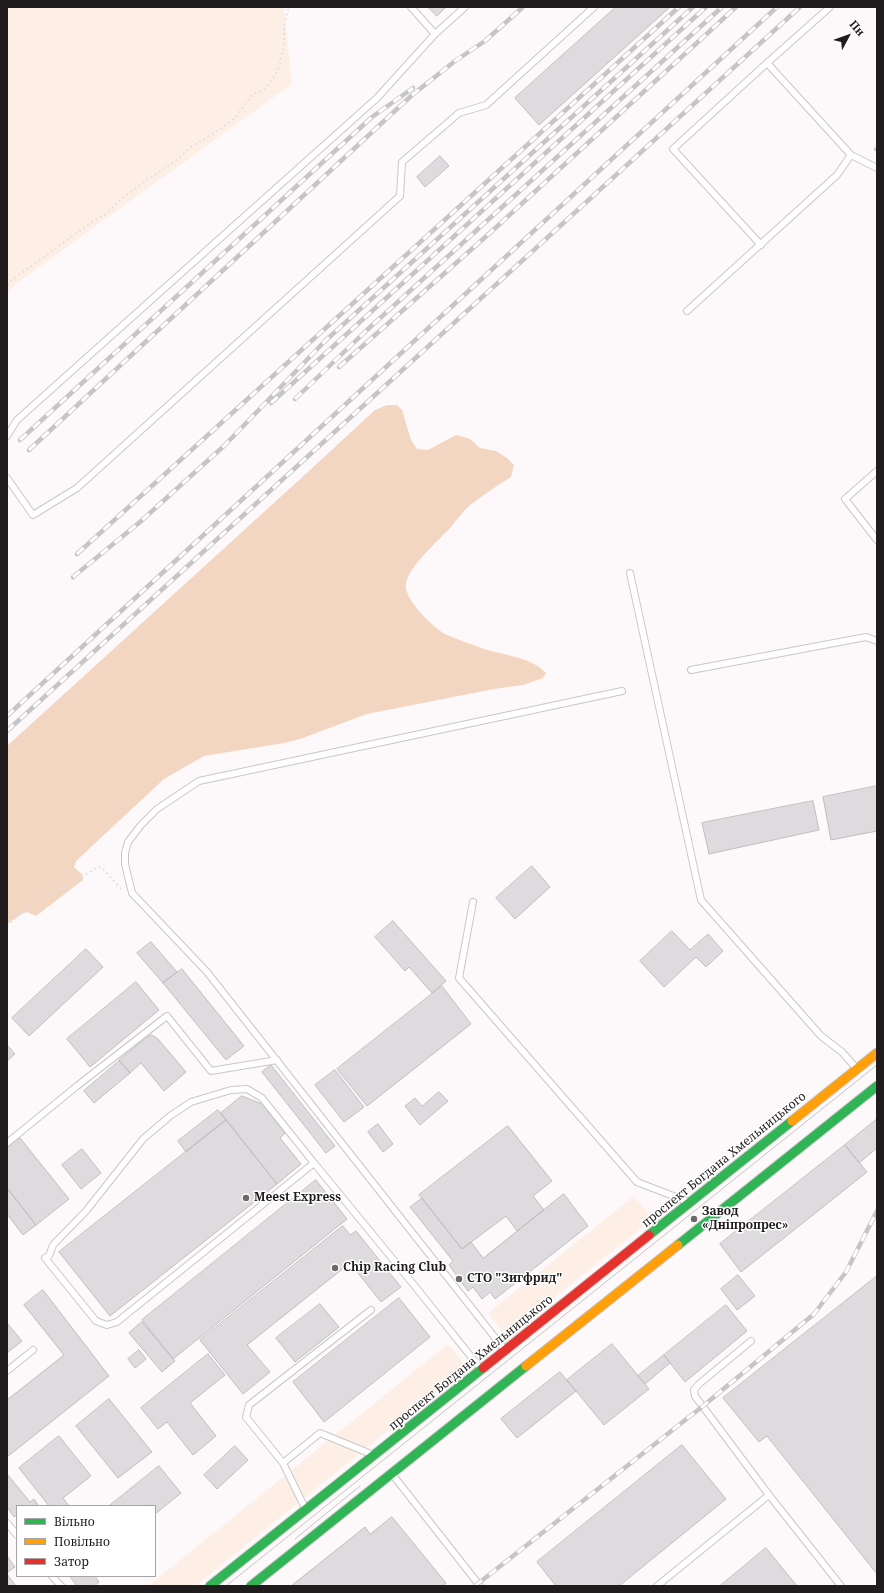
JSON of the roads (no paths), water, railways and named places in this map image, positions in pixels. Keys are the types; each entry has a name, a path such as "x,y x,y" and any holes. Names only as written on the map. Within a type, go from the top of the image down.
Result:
{"main road":[{"name":"проспект Богдана Хмельницького","path":"210,1586 877,1053"},
{"path":"251,1586 877,1086"}],"lane":[{"path":"411,7 435,34"},
{"path":"7,436 18,420 377,98 435,34 465,7"},
{"path":"7,478 33,515 76,488 400,196 402,162 459,113 486,105 594,7"},
{"path":"761,245 673,149 830,7"},
{"path":"767,63 851,155 877,168"},
{"path":"687,311 837,175 851,155"},
{"path":"877,471 845,499 877,540"},
{"path":"630,573 701,900 821,1036 842,1052 857,1069"},
{"path":"691,670 866,637 877,641"},
{"path":"504,1350 208,972 132,894 125,864 125,853 128,842 141,825 157,809 199,781 622,691"},
{"path":"474,902 459,978 637,1182 690,1202"},
{"path":"7,1143 167,1016 211,1071 277,1060"},
{"path":"314,1164 117,1322 106,1326 96,1321 45,1258 49,1256 53,1245 86,1211 143,1139 170,1116 191,1102 231,1090 247,1089 262,1098 481,1369"},
{"path":"306,1510 283,1462 246,1417 249,1405 371,1310"},
{"path":"751,1341 694,1390 695,1396 769,1495 841,1586"},
{"path":"7,1371 33,1350"},
{"path":"283,1462 320,1433 375,1455"},
{"path":"392,1474 480,1586"},
{"path":"657,1586 769,1495"},
{"path":"7,1523 16,1534"},
{"path":"53,1577 61,1586"}],"tram line":[{"path":"226,1586 877,1065"},
{"path":"295,1539 360,1486"}],"railway":[{"path":"29,450 411,96 455,61 485,41 523,7"},
{"path":"77,554 679,7"},
{"path":"73,577 140,522 225,445 325,341 693,7"},
{"path":"271,403 706,7"},
{"path":"295,399 367,330 722,7"},
{"path":"339,367 491,232 736,7"},
{"path":"7,716 777,7"},
{"path":"7,731 800,7"},
{"path":"20,440 372,117 413,88"},
{"path":"475,1586 703,1406 814,1314 846,1272 877,1211"}],"place":[{"name":"Meest Express","path":"246,1198"},
{"name":"Завод «Дніпропрес»","path":"694,1219"},
{"name":"Chip Racing Club","path":"335,1268"},
{"name":"СТО \"Зигфрид\"","path":"459,1279"}]}
